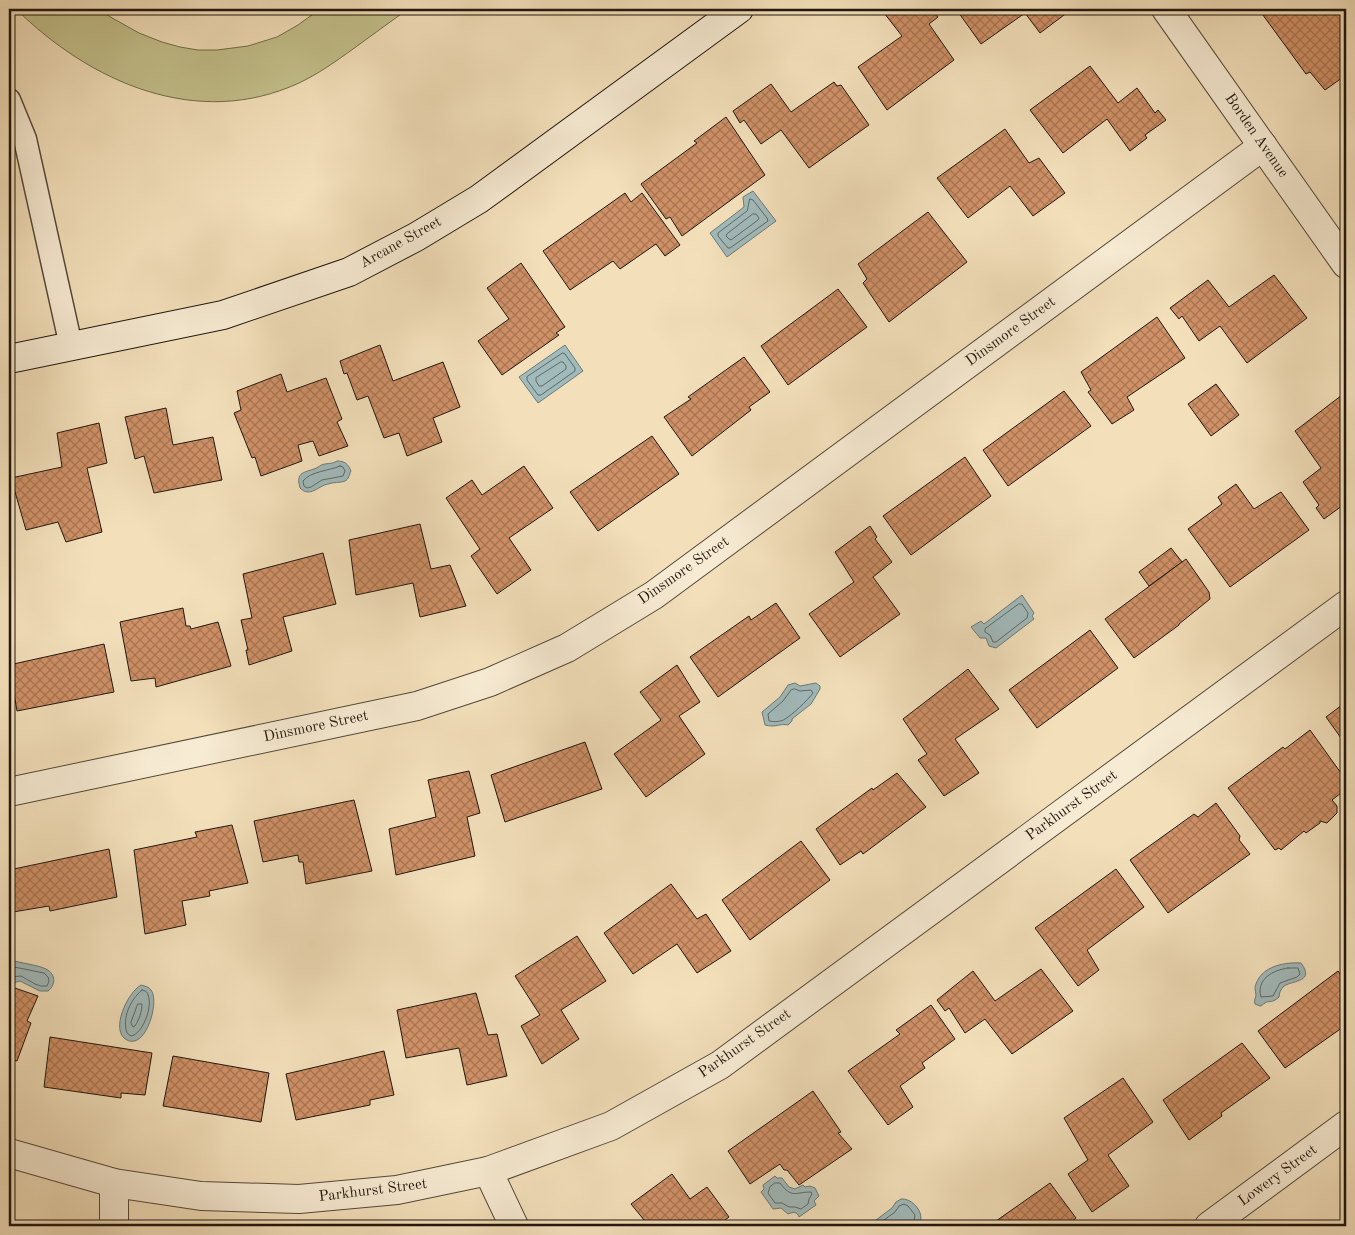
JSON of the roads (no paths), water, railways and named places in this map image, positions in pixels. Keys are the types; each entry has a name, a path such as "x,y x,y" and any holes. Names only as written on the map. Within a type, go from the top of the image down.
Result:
{"street":[{"name":"Arcane Street","path":"9,359 223,315 349,272 416,237 479,199 739,9"},
{"name":"Borden Avenue","path":"1166,9 1346,264"},
{"name":"Dinsmore Street","path":"9,792 417,706 490,682 567,648 654,595 1263,146"},
{"name":"Parkhurst Street","path":"9,1153 114,1183 201,1196 299,1200 397,1190 488,1172 610,1126 720,1065 1346,605"},
{"name":"Lowery Street","path":"1209,1226 1346,1125"},
{"path":"488,1172 514,1226"},
{"path":"114,1183 114,1226"}],"lane":[{"path":"9,100 24,139 71,346"}],"water":[{"path":"753,191 776,221 727,257 710,233 744,207 743,197"},
{"path":"565,345 583,371 538,403 519,377"},
{"path":"337,461 344,462 351,471 346,480 324,485 311,492 300,488 299,479 301,474"},
{"path":"1022,595 1034,613 1032,616 1034,619 996,648 989,646 986,638 980,638 971,627 981,621 984,624"},
{"path":"795,683 800,686 816,683 820,686 820,689 811,704 792,719 788,725 765,725 762,712 780,697 788,685"},
{"path":"11,960 38,966 49,971 54,980 51,989 40,991 20,981 9,982 9,962"},
{"path":"1301,963 1306,974 1302,979 1284,986 1280,991 1279,997 1274,1000 1266,1002 1261,1006 1255,1004 1255,986 1263,973 1281,964"},
{"path":"141,985 150,989 153,996 154,1004 150,1023 140,1038 134,1041 127,1040 122,1035 120,1029 122,1012 131,995"},
{"path":"775,1176 782,1178 789,1187 795,1189 803,1185 815,1188 819,1196 814,1201 816,1205 799,1217 793,1212 788,1214 781,1208 773,1209 761,1192 764,1189 763,1185"},
{"path":"901,1199 908,1200 917,1207 921,1218 917,1226 868,1226 892,1208"}]}
